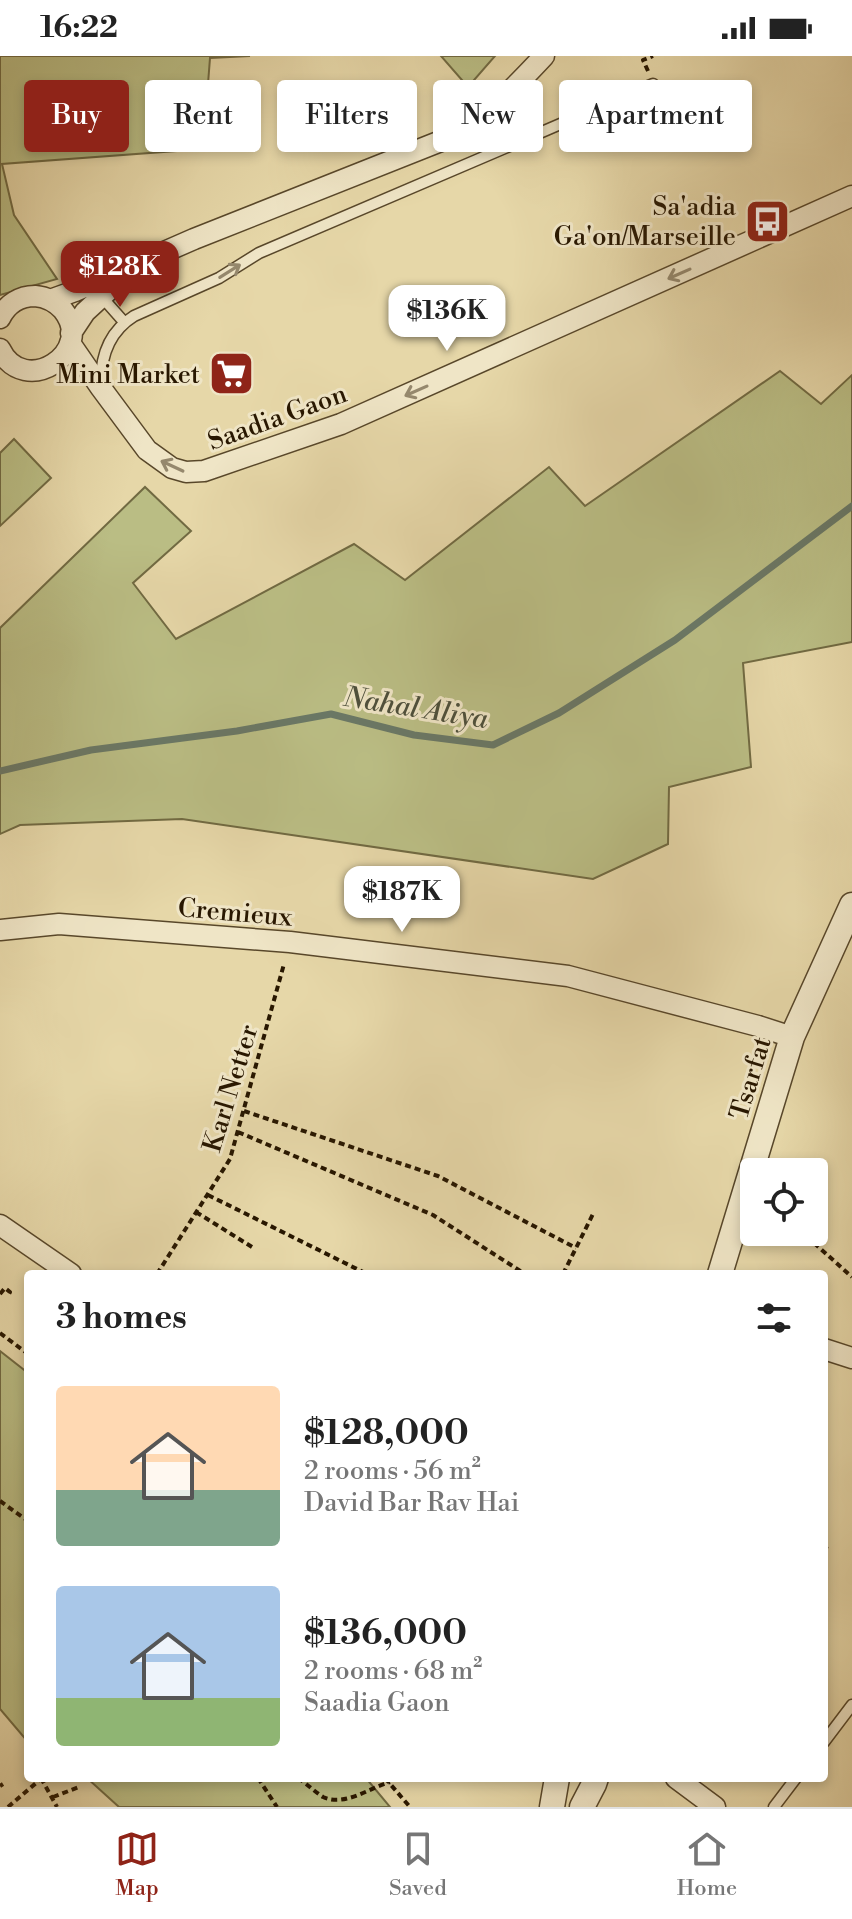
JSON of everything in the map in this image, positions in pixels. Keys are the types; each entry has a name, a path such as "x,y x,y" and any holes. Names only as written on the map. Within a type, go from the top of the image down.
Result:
{"street":[{"path":"522,80 544,56"},
{"path":"1,314 11,304 30,296 50,300 75,291 141,261 433,144"},
{"name":"Saadia Gaon","path":"50,300 66,313 71,338 101,388 147,450 172,468 186,472 204,471 341,424 852,196"},
{"path":"0,349 11,363 21,368 34,371 56,363 65,354 85,312 141,261"},
{"path":"0,375 21,368"},
{"name":"Tsarfat","path":"721,1270 792,1037 852,905"},
{"name":"Cremieux","path":"0,930 59,924 290,942 568,976 792,1037"},
{"path":"0,1225 65,1270"},
{"path":"828,1350 852,1358"},
{"path":"552,1807 556,1782"},
{"path":"582,1807 594,1782"},
{"path":"681,1782 715,1807"}],"lane":[{"path":"101,388 105,352 111,338 124,322 219,278 259,253 495,152"},
{"path":"101,296 124,322"},
{"path":"828,1737 852,1705"},
{"path":"774,1807 793,1782"}],"path":[{"name":"Karl Netter","path":"160,1270 230,1159 290,942"},
{"path":"244,1111 438,1176 576,1248"},
{"path":"238,1132 433,1215 519,1270"},
{"path":"207,1194 359,1270"},
{"path":"196,1212 252,1247"},
{"path":"565,1270 593,1214"},
{"path":"820,1246 852,1277"},
{"path":"0,1294 5,1288 9,1294"},
{"path":"0,1333 24,1351"},
{"path":"13,1343 18,1336"},
{"path":"0,1501 24,1518"},
{"path":"8,1807 36,1782"},
{"path":"44,1782 57,1807"},
{"path":"261,1782 277,1807"},
{"path":"303,1782 332,1801 351,1800 380,1785 394,1782"},
{"path":"391,1784 410,1807"},
{"path":"53,1797 79,1787"}],"green space":[{"path":"0,56 250,56 210,58 208,80 145,80 145,152 163,152 2,164 14,215 57,279 0,295"},
{"path":"441,56 495,56 474,80 462,80"},
{"path":"780,371 821,404 852,375 852,642 743,663 751,767 669,787 668,844 593,879 182,819 20,825 0,834 0,628 145,487 191,531 133,583 176,639 354,544 405,580 549,467 585,506"},
{"path":"14,439 51,478 0,526 0,453"},
{"path":"0,1351 24,1370 24,1737 0,1709"},
{"path":"91,1782 369,1782 390,1807 119,1807"}],"waterway":[{"name":"Nahal Aliya","path":"0,771 91,750 237,731 331,714 414,735 493,745 559,713 675,640 852,506"}],"place":[{"name":"Sa'adia Ga'on/Marseille","path":"767,221"},
{"name":"Mini Market","path":"231,374"}]}
